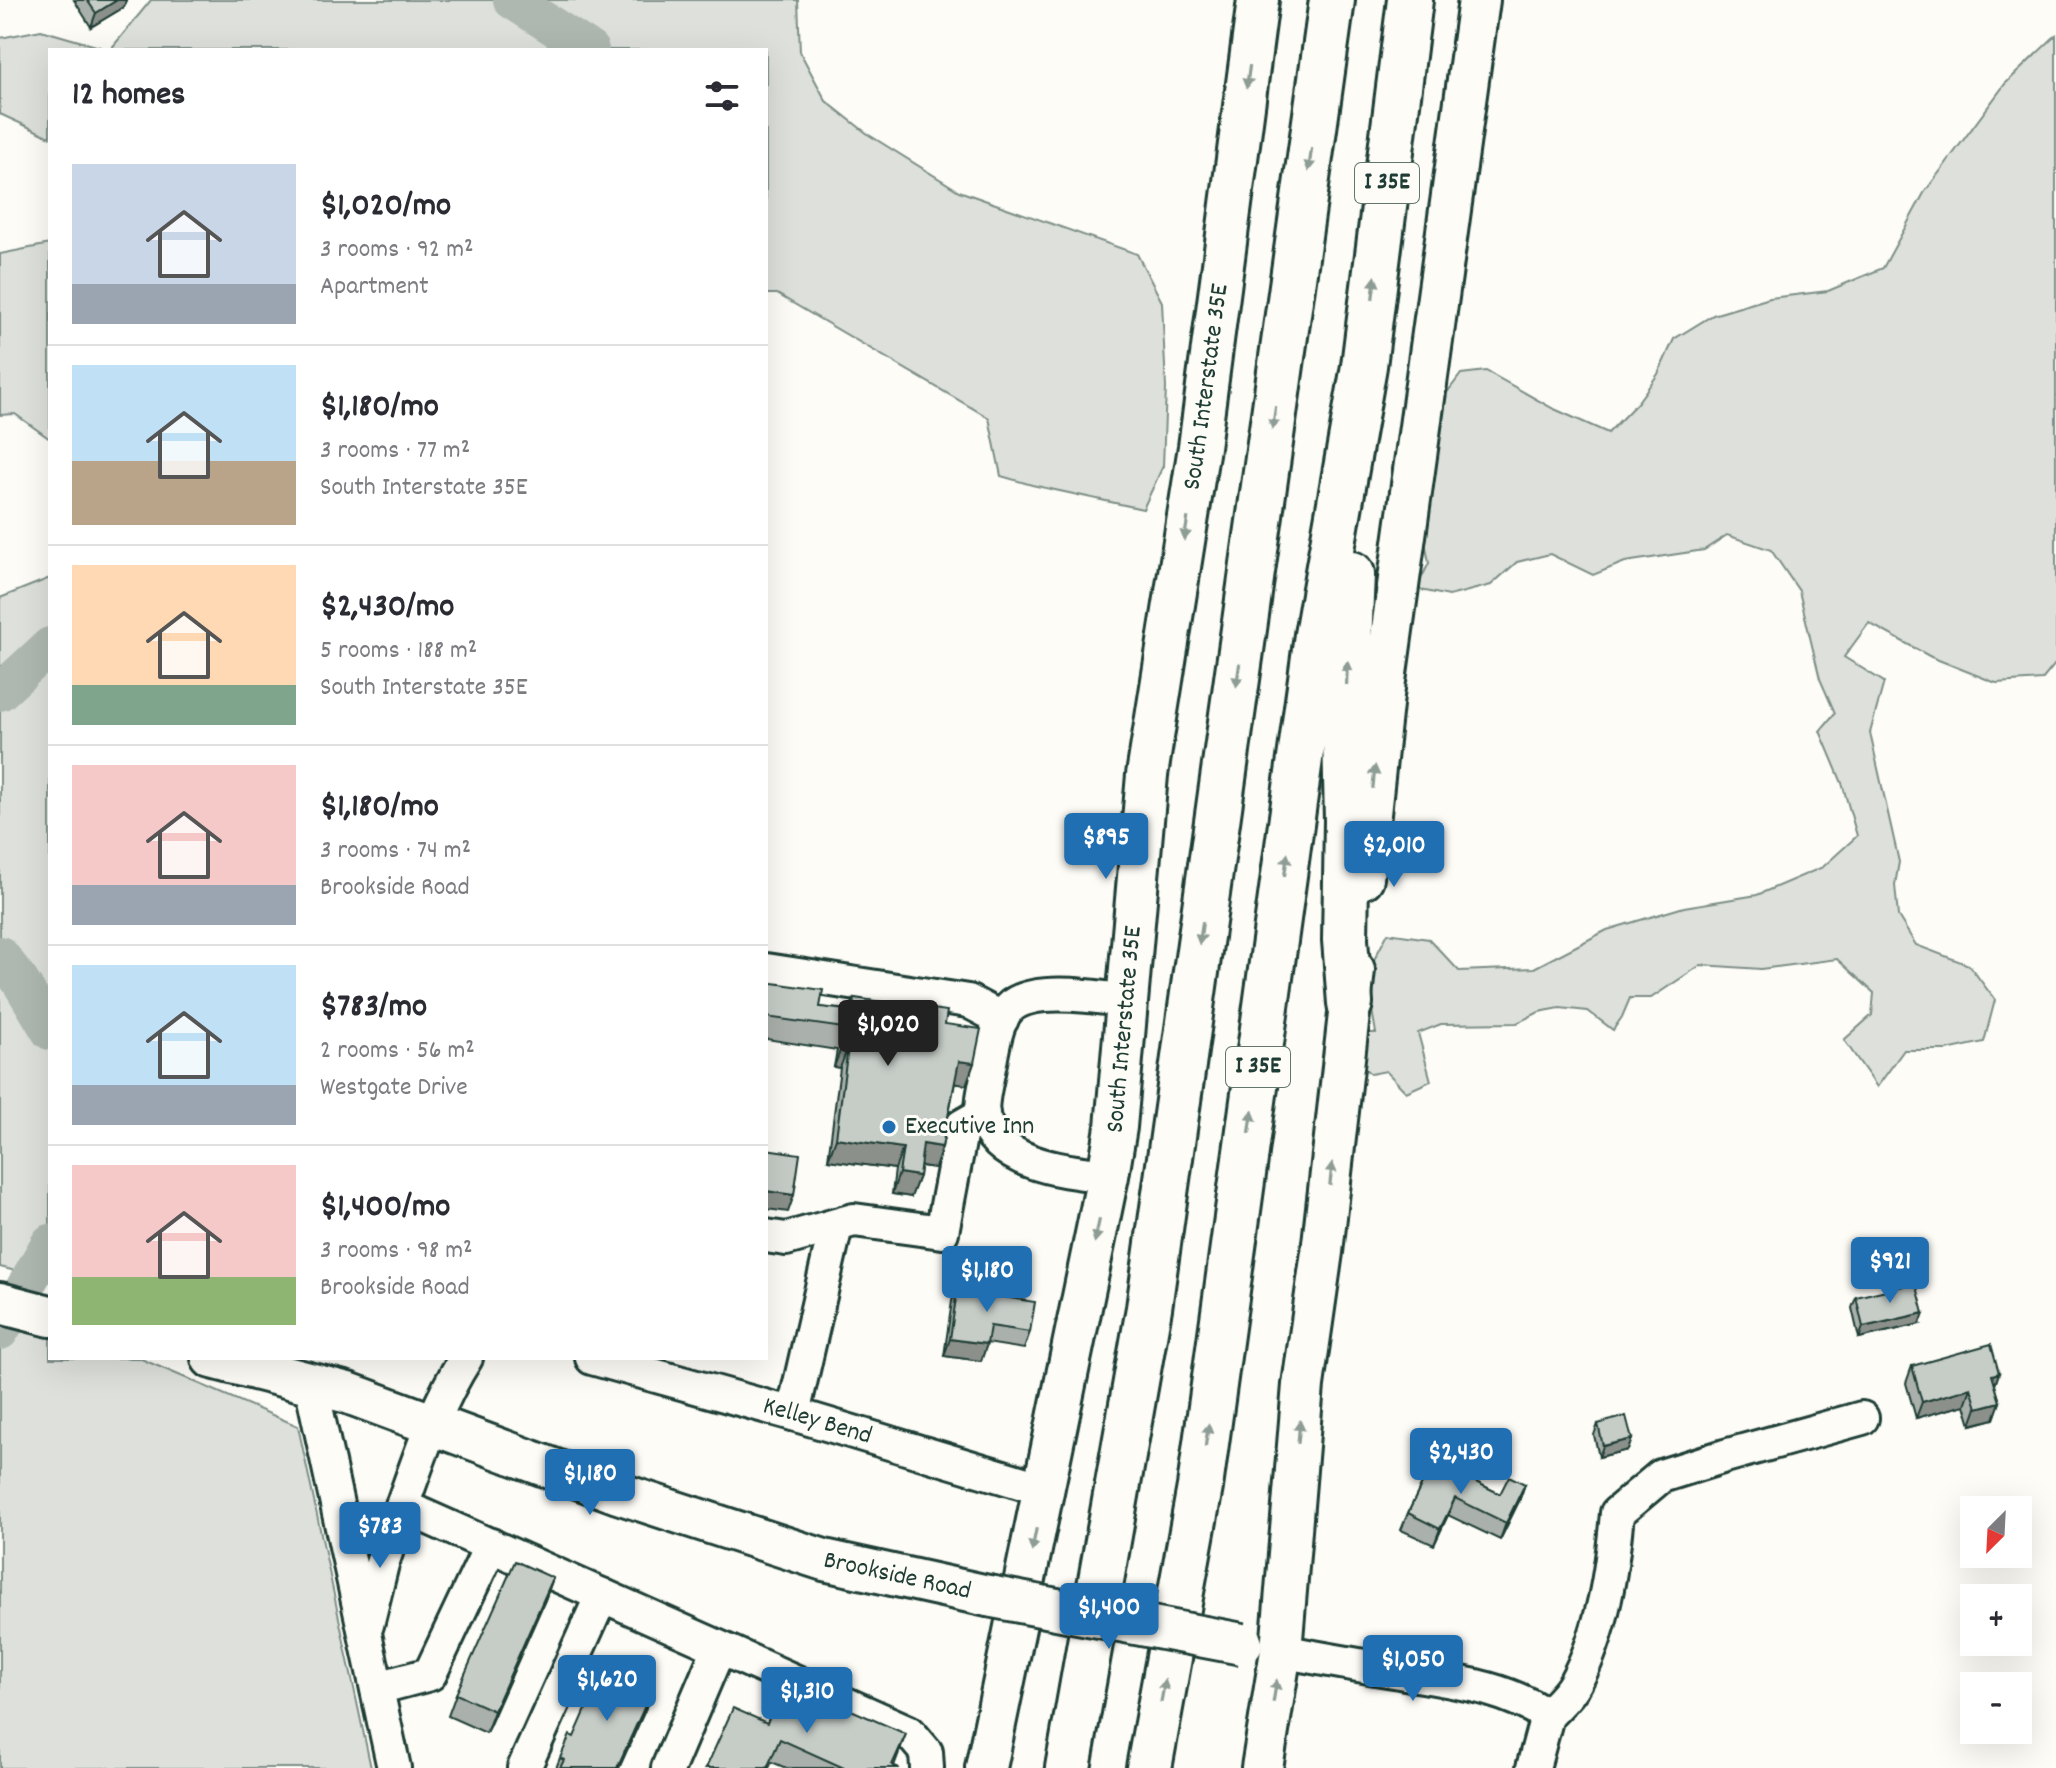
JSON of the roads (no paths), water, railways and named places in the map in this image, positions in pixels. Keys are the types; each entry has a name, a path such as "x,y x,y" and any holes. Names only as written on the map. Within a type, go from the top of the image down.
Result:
{"highway":[{"path":"1068,1768 1149,1308 1332,0"},
{"name":"I 35E","path":"1149,1768 1200,1487 1317,635 1364,366 1410,0"},
{"path":"1350,1003 1345,940 1345,733 1364,366"}],"main road":[{"name":"South Interstate 35E","path":"986,1768 1116,1127 1147,775 1199,447 1258,0"},
{"path":"1262,1768 1281,1651 1303,1385 1322,1252 1383,695 1479,0"},
{"path":"0,1303 48,1315"},
{"name":"Brookside Road","path":"220,1360 348,1393 618,1493 824,1560 988,1596 1281,1651"}],"street":[{"path":"768,970 968,1001 1002,1019"},
{"path":"1108,1176 1040,1165 1015,1153 995,1139 983,1114 992,1055 1008,1008 1035,996 1075,993 1127,1001"},
{"path":"768,1236 786,1239 854,1220 942,1232 962,1126 983,1114"},
{"path":"793,1414 836,1226"},
{"path":"365,1634 382,1564 402,1506 433,1424 465,1360"},
{"name":"Kelley Bend","path":"599,1360 1043,1489"},
{"path":"311,1384 394,1768"},
{"path":"1533,1768 1547,1716 1574,1685 1591,1646 1612,1569 1617,1513 1661,1476 1862,1418"},
{"path":"402,1506 909,1732 926,1752 927,1768"},
{"path":"377,1688 430,1674 491,1545"},
{"path":"524,1768 602,1595"},
{"path":"668,1768 719,1648"},
{"name":"Brookside Road","path":"1281,1651 1460,1683 1516,1698 1547,1716"}],"waterway":[{"path":"512,0 587,48"},
{"path":"0,692 48,648"},
{"path":"0,955 48,1028"},
{"path":"0,1331 48,1247"}],"place":[{"name":"Executive Inn","path":"889,1127"}]}
